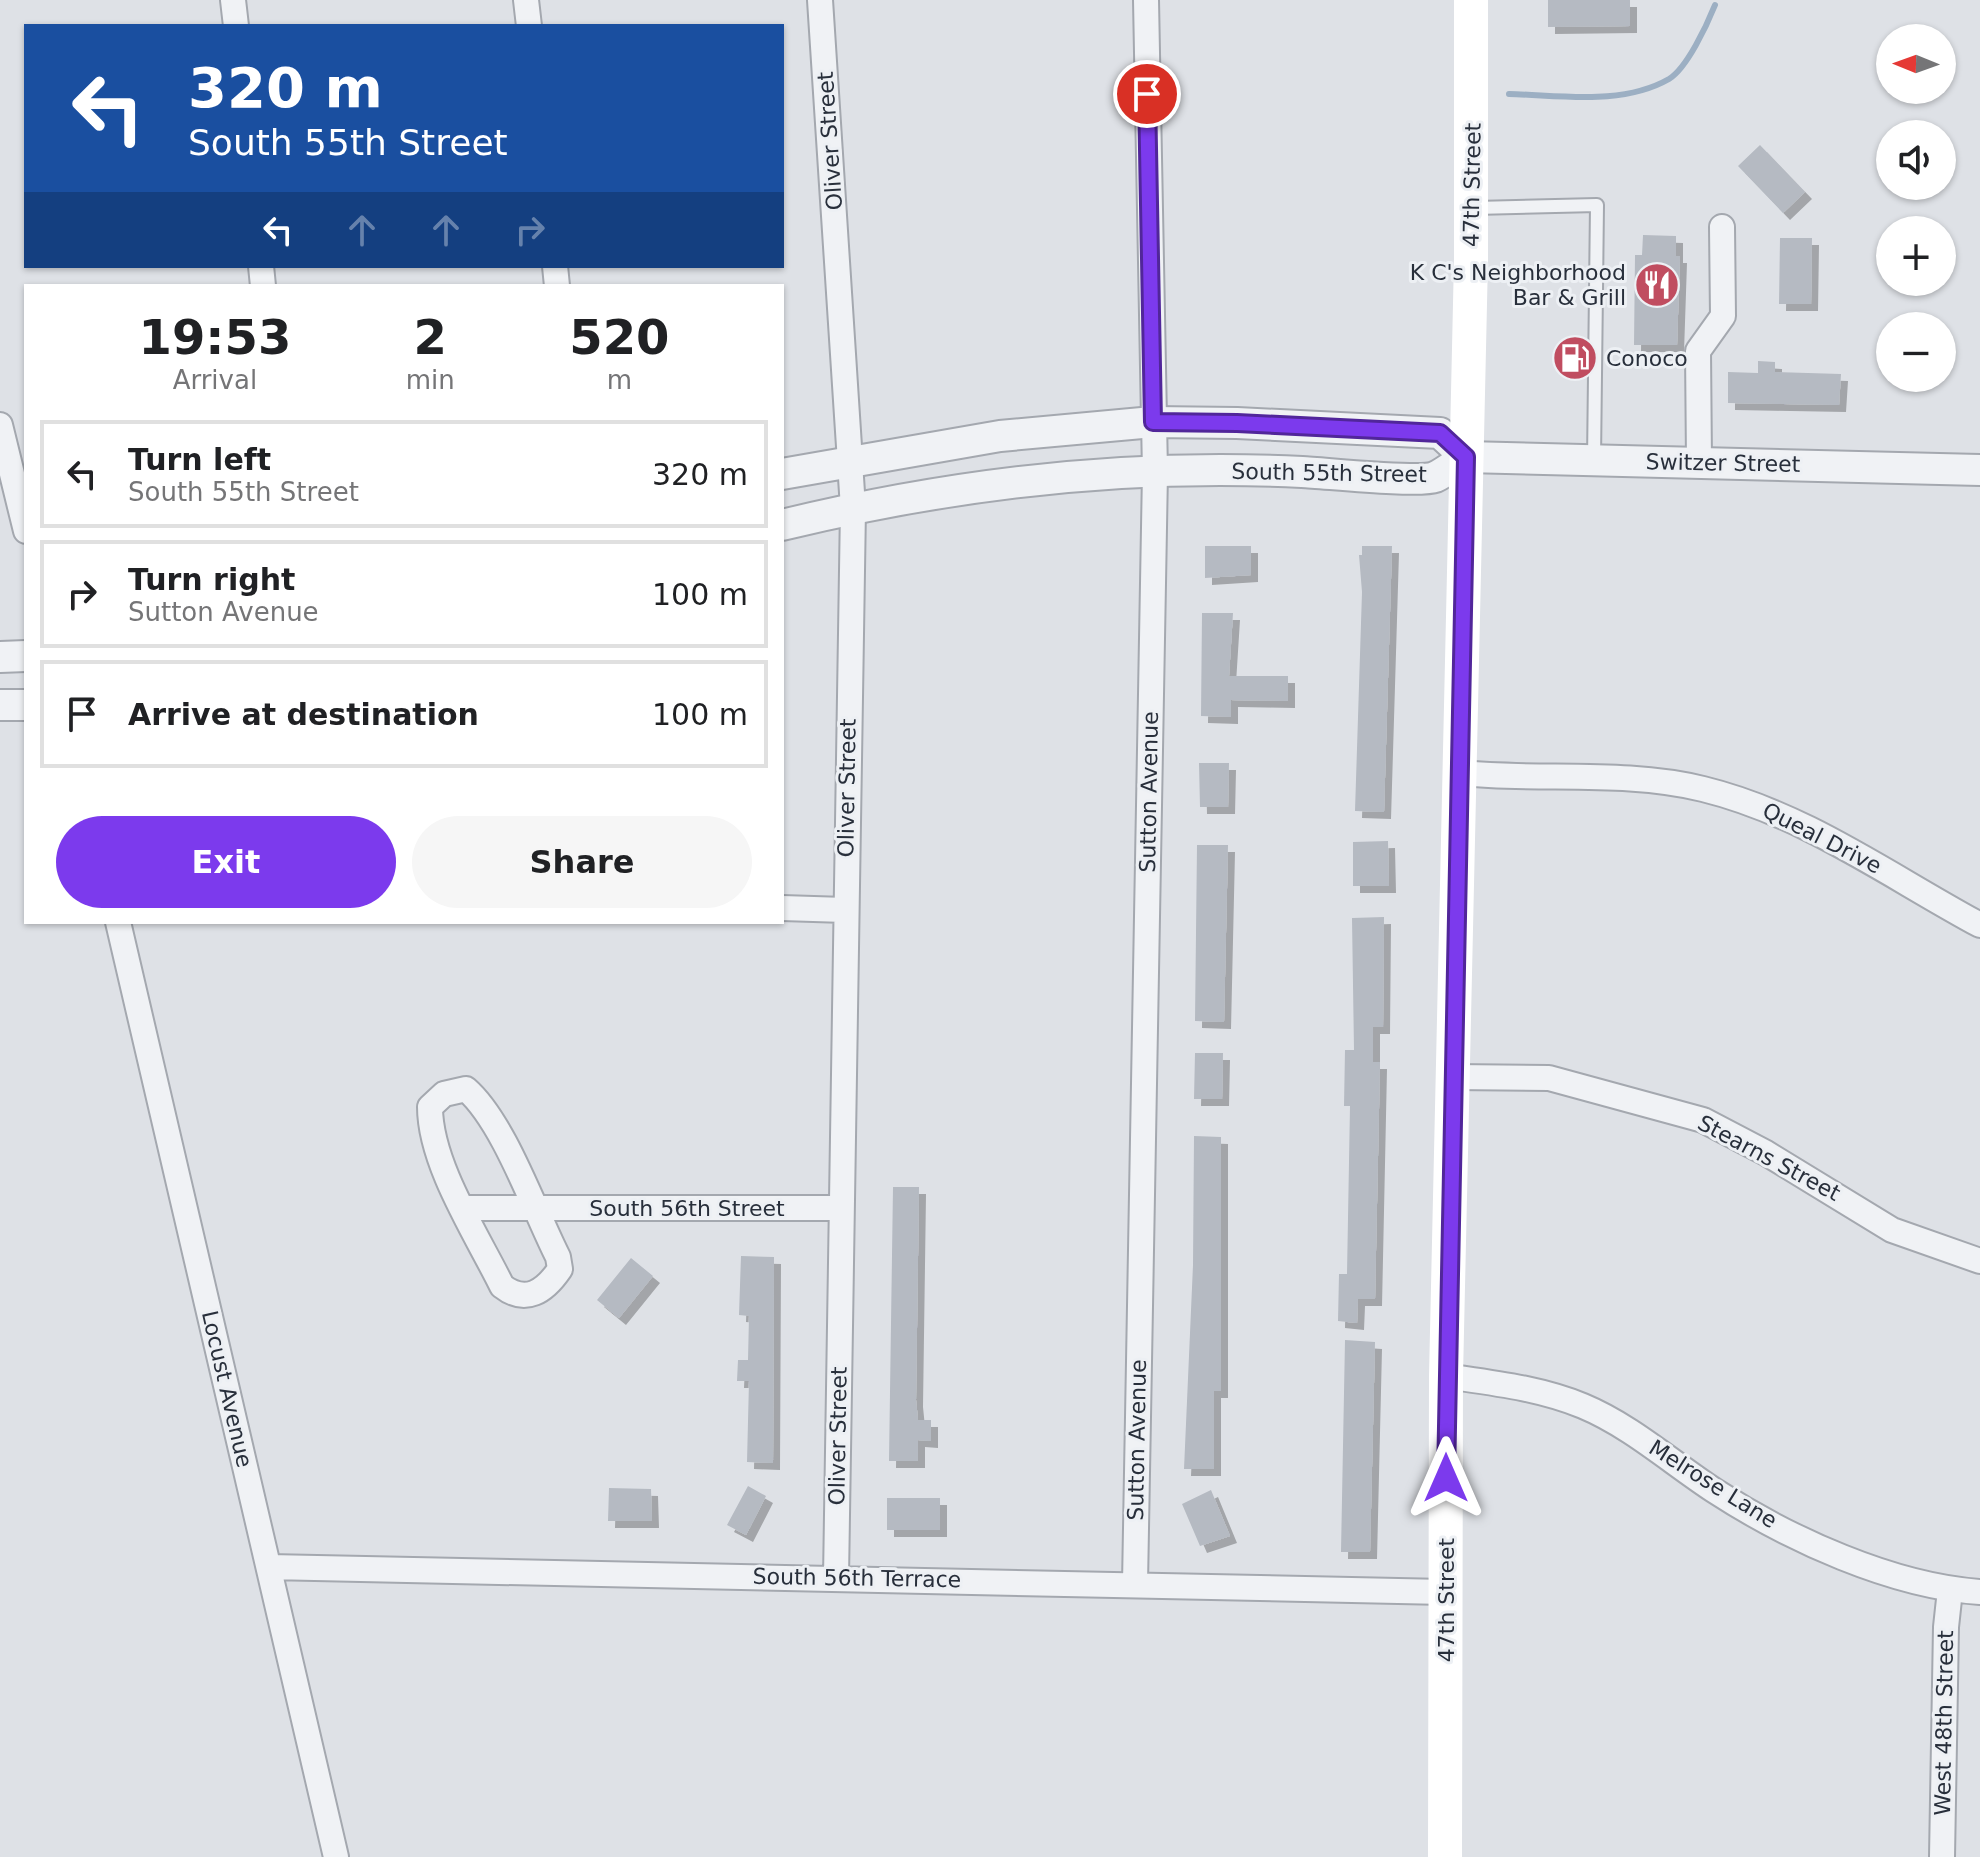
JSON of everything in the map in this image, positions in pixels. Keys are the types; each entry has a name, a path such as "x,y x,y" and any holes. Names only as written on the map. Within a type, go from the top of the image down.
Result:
{"main road":[{"name":"47th Street","path":"1445,1857 1446,1376 1461,773 1471,208 1471,0"}],"street":[{"path":"233,0 236,24"},
{"path":"526,0 529,24"},
{"name":"Oliver Street","path":"820,0 853,508 836,1578"},
{"name":"Sutton Avenue","path":"1135,1584 1155,472 1146,0"},
{"path":"1699,462 1698,351 1723,316 1722,227"},
{"name":"South 55th Street","path":"784,474 1000,436 1153,422 1440,433 1466,457 1432,478 1262,469 1155,472 1001,484 853,508 784,525"},
{"path":"0,425 24,523"},
{"name":"Switzer Street","path":"1466,457 1980,470"},
{"path":"0,657 24,656"},
{"path":"0,705 24,705"},
{"name":"Queal Drive","path":"1461,773 1661,783 1701,789 1762,806 1820,832 1980,925"},
{"path":"784,908 845,910"},
{"name":"Locust Avenue","path":"118,924 336,1857"},
{"name":"Stearns Street","path":"1453,1077 1549,1078 1629,1097 1703,1120 1766,1153 1892,1230 1980,1261"},
{"path":"466,1089 481,1102 533,1207 558,1257 560,1269 547,1288 533,1295 512,1294 502,1286 430,1128 430,1107 444,1094 466,1089"},
{"name":"South 56th Street","path":"464,1208 840,1208"},
{"name":"Melrose Lane","path":"1446,1376 1519,1386 1584,1406 1650,1446 1717,1493 1806,1540 1884,1573 1950,1590 1980,1592"},
{"name":"South 56th Terrace","path":"269,1567 1445,1592"},
{"name":"West 48th Street","path":"1942,1857 1946,1627 1950,1590"}],"lane":[{"path":"1471,208 1597,205 1594,460"}],"building":[{"path":"1548,0 1630,0 1630,26 1548,27"},
{"path":"1760,145 1805,192 1783,213 1738,166"},
{"path":"1643,235 1676,236 1676,256 1680,256 1677,345 1634,345 1635,255 1642,255"},
{"path":"1780,238 1812,238 1811,304 1779,304"},
{"path":"1758,361 1775,362 1775,372 1841,374 1839,405 1728,403 1728,372 1758,373"},
{"path":"1205,546 1251,546 1251,575 1205,578"},
{"path":"1362,546 1392,546 1384,812 1355,811 1362,592 1359,555 1362,555"},
{"path":"1202,613 1233,613 1229,676 1288,676 1288,701 1231,700 1231,717 1201,716"},
{"path":"1199,763 1229,763 1228,807 1200,807"},
{"path":"1388,841 1389,886 1353,886 1353,842"},
{"path":"1197,845 1228,845 1224,1022 1195,1021"},
{"path":"1384,917 1383,1027 1373,1027 1373,1062 1380,1062 1375,1299 1358,1299 1357,1323 1338,1321 1339,1274 1347,1274 1350,1106 1344,1106 1345,1050 1354,1050 1352,918"},
{"path":"1195,1053 1223,1053 1222,1099 1194,1099"},
{"path":"1194,1136 1221,1137 1221,1391 1214,1391 1214,1469 1184,1469 1193,1265"},
{"path":"893,1187 919,1187 916,1400 918,1420 931,1420 931,1441 918,1440 918,1461 889,1461"},
{"path":"741,1256 774,1257 773,1463 747,1462 749,1381 737,1381 738,1360 748,1360 749,1316 739,1315"},
{"path":"631,1258 653,1276 619,1318 597,1300"},
{"path":"1345,1340 1375,1342 1370,1552 1341,1552"},
{"path":"748,1486 766,1496 746,1535 727,1525"},
{"path":"609,1488 651,1489 652,1521 608,1521"},
{"path":"1211,1490 1230,1536 1200,1546 1182,1504"},
{"path":"887,1498 940,1498 940,1530 887,1530"}],"waterway":[{"path":"1509,94 1611,96 1651,87 1669,79 1683,66 1715,5"}],"place":[{"name":"K C's Neighborhood Bar & Grill","path":"1657,285"},
{"name":"Conoco","path":"1575,358"}],"route":[{"path":"1147,94 1153,422 1440,433 1466,457 1446,1478"}]}
